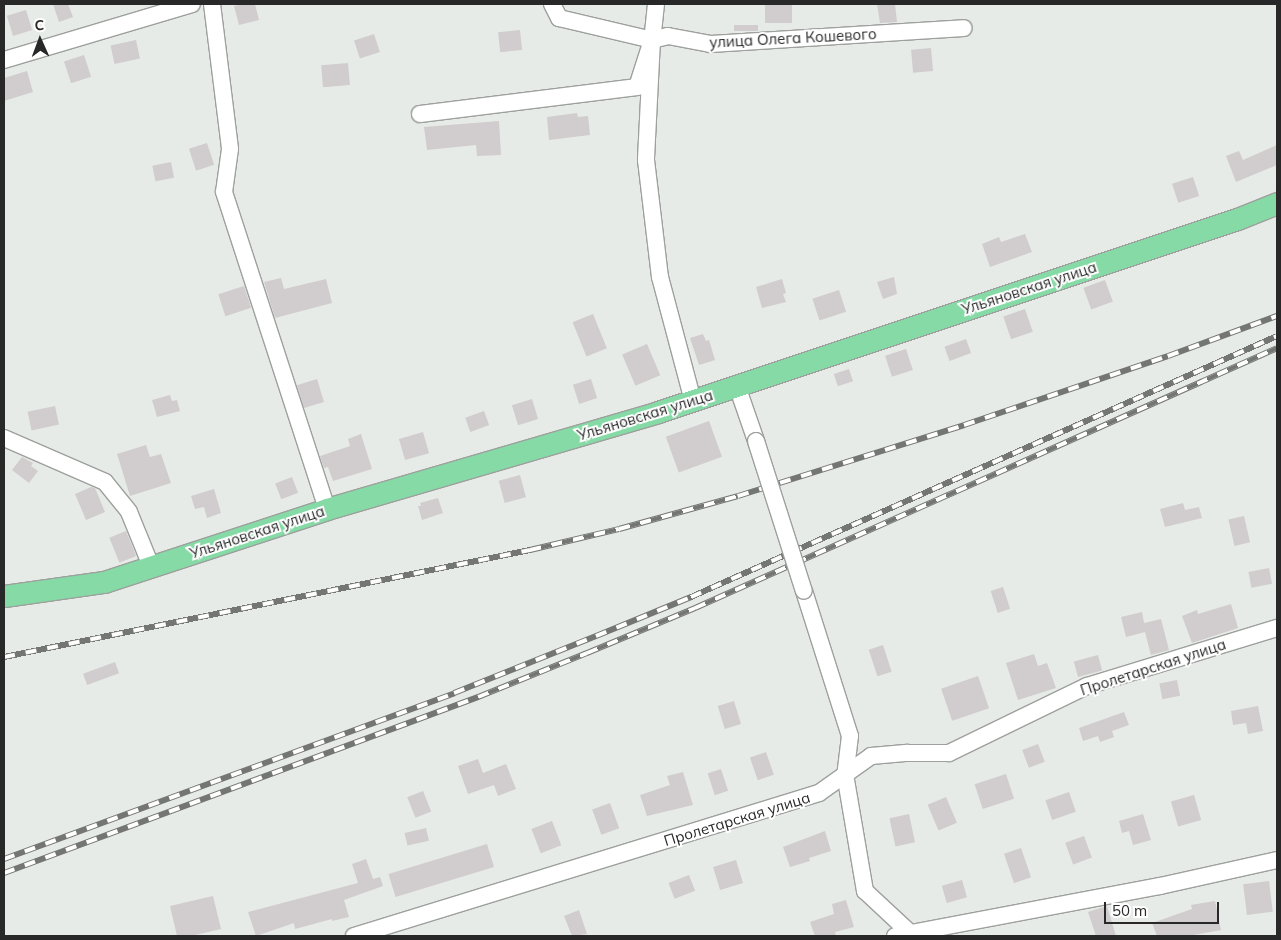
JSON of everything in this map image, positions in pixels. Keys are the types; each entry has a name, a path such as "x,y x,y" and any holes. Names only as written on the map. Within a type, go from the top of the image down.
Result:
{"main road":[{"name":"Ульяновская улица","path":"4,596 104,582 327,509 693,401 1228,222 1277,203"}],"street":[{"path":"4,60 192,4"},
{"path":"212,4 230,149 224,192 327,509"},
{"name":"улица Олега Кошевого","path":"552,4 559,18 652,40 668,36 711,44 963,28"},
{"path":"656,4 652,40 646,160 660,277 693,401"},
{"path":"420,114 637,87 652,40"},
{"path":"737,386 850,736 845,774 865,891 902,934 1160,886 1277,860"},
{"path":"4,438 105,482 129,512 152,566"},
{"name":"Пролетарская улица","path":"354,936 819,793 871,756 908,753 949,753 1088,686 1277,628"}],"building":[{"path":"53,4 68,4 73,17 59,22"},
{"path":"255,4 259,20 239,25 234,6"},
{"path":"765,4 792,4 792,23 765,23"},
{"path":"877,4 895,4 897,22 880,23"},
{"path":"26,10 32,30 13,36 7,16"},
{"path":"734,25 758,25 758,31 734,31"},
{"path":"520,30 522,50 500,52 498,32"},
{"path":"374,34 380,52 360,59 354,40"},
{"path":"136,40 140,59 115,64 111,45"},
{"path":"931,48 933,71 913,73 911,50"},
{"path":"84,55 91,77 71,83 64,61"},
{"path":"348,63 350,85 323,87 321,65"},
{"path":"27,71 33,92 4,101 4,78"},
{"path":"577,113 578,117 588,116 590,135 549,140 547,117"},
{"path":"499,121 501,155 477,156 476,145 427,150 424,127"},
{"path":"207,143 214,165 196,171 189,149"},
{"path":"1277,145 1277,165 1236,182 1226,156 1239,151 1243,160"},
{"path":"171,162 174,178 155,181 152,166"},
{"path":"1193,177 1199,196 1178,203 1172,184"},
{"path":"1025,234 1032,252 990,267 982,244 999,237 1001,242"},
{"path":"894,277 897,294 883,299 877,282"},
{"path":"281,278 284,289 326,279 332,303 275,318 264,282"},
{"path":"782,279 786,293 783,294 786,302 762,308 756,287"},
{"path":"1105,280 1113,302 1091,309 1083,288"},
{"path":"244,286 251,308 225,316 218,294"},
{"path":"839,290 846,312 819,321 812,299"},
{"path":"1025,309 1033,332 1011,339 1003,316"},
{"path":"593,314 607,348 586,357 573,322"},
{"path":"703,334 706,341 709,340 715,360 699,365 690,338"},
{"path":"966,339 971,353 950,361 944,347"},
{"path":"647,344 660,375 635,386 622,355"},
{"path":"906,349 913,370 892,377 885,356"},
{"path":"849,369 853,381 838,386 834,374"},
{"path":"317,379 324,402 304,408 297,385"},
{"path":"591,379 597,398 579,404 573,385"},
{"path":"170,395 172,401 177,400 180,411 157,417 152,400"},
{"path":"532,399 538,419 518,425 512,405"},
{"path":"55,406 59,425 32,430 28,412"},
{"path":"484,411 489,425 470,432 465,418"},
{"path":"709,421 722,457 679,472 666,437"},
{"path":"423,432 429,453 405,460 399,439"},
{"path":"361,434 372,469 333,481 328,467 324,468 320,456 350,446 348,439"},
{"path":"146,445 150,457 161,454 171,483 130,496 117,454"},
{"path":"22,457 33,463 31,466 38,471 29,483 12,470"},
{"path":"520,475 526,497 505,503 499,481"},
{"path":"292,477 298,493 281,499 275,483"},
{"path":"91,487 95,488 105,512 86,520 75,494"},
{"path":"214,489 221,513 207,518 204,507 195,509 191,496"},
{"path":"438,498 443,513 422,520 418,506 421,506 420,503"},
{"path":"1183,503 1185,510 1199,507 1202,518 1165,527 1160,509"},
{"path":"1244,516 1250,542 1234,546 1228,520"},
{"path":"126,531 136,556 119,563 109,538"},
{"path":"1269,568 1272,584 1251,588 1248,572"},
{"path":"1003,587 1010,609 998,613 991,591"},
{"path":"1231,604 1238,628 1192,643 1182,616 1197,610 1198,614"},
{"path":"1142,612 1144,623 1161,619 1169,650 1151,655 1145,632 1126,637 1121,617"},
{"path":"883,645 892,672 877,676 869,650"},
{"path":"1034,654 1038,666 1047,663 1056,688 1018,700 1006,663"},
{"path":"1098,655 1102,670 1078,677 1074,661"},
{"path":"115,662 119,673 87,685 83,674"},
{"path":"978,676 989,708 952,721 941,689"},
{"path":"1177,680 1180,696 1162,699 1159,683"},
{"path":"734,701 741,724 725,729 718,706"},
{"path":"1258,706 1263,731 1248,734 1246,723 1233,725 1231,711"},
{"path":"1124,712 1129,725 1112,731 1114,737 1100,742 1098,736 1083,741 1079,728"},
{"path":"1038,744 1045,762 1029,768 1022,750"},
{"path":"766,752 774,775 758,780 750,758"},
{"path":"478,759 483,773 506,764 516,789 498,796 494,785 468,794 458,766"},
{"path":"721,769 728,791 715,795 708,773"},
{"path":"683,772 693,805 647,816 640,795 670,785 667,776"},
{"path":"1006,774 1014,799 983,809 975,784"},
{"path":"423,791 431,811 415,818 407,797"},
{"path":"1069,792 1076,812 1052,820 1045,800"},
{"path":"1194,795 1201,820 1178,827 1171,802"},
{"path":"946,797 957,823 939,831 928,805"},
{"path":"610,803 619,828 601,835 592,809"},
{"path":"909,814 915,842 895,847 889,818"},
{"path":"1143,814 1151,840 1133,845 1129,831 1122,833 1119,821"},
{"path":"552,821 561,845 541,853 531,829"},
{"path":"426,828 429,841 407,846 405,833"},
{"path":"825,831 831,851 809,858 810,861 790,867 783,847"},
{"path":"1084,836 1092,858 1073,864 1065,843"},
{"path":"487,844 494,867 396,897 389,874"},
{"path":"1021,848 1031,877 1014,883 1004,854"},
{"path":"366,859 373,879 380,877 383,886 344,900 349,917 332,921 332,919 295,929 294,923 256,936 248,912 358,883 352,864"},
{"path":"736,860 743,883 720,890 713,867"},
{"path":"689,875 695,891 675,899 668,883"},
{"path":"962,880 967,897 947,903 942,886"},
{"path":"1269,881 1273,912 1247,915 1243,884"},
{"path":"213,896 221,929 191,936 177,936 170,906"},
{"path":"846,900 854,927 835,932 836,936 815,936 810,922 834,914 832,904"},
{"path":"1215,901 1221,930 1188,936 1157,936 1152,923 1192,909 1191,905"},
{"path":"1107,906 1116,936 1096,936 1088,912"},
{"path":"579,910 587,934 572,936 564,916"}],"railway":[{"path":"4,657 530,550 619,529 738,496 964,425 1168,356 1277,316"},
{"path":"4,859 454,693 691,597 1277,336"},
{"path":"4,873 478,697 587,653 695,608 1277,348"}]}
